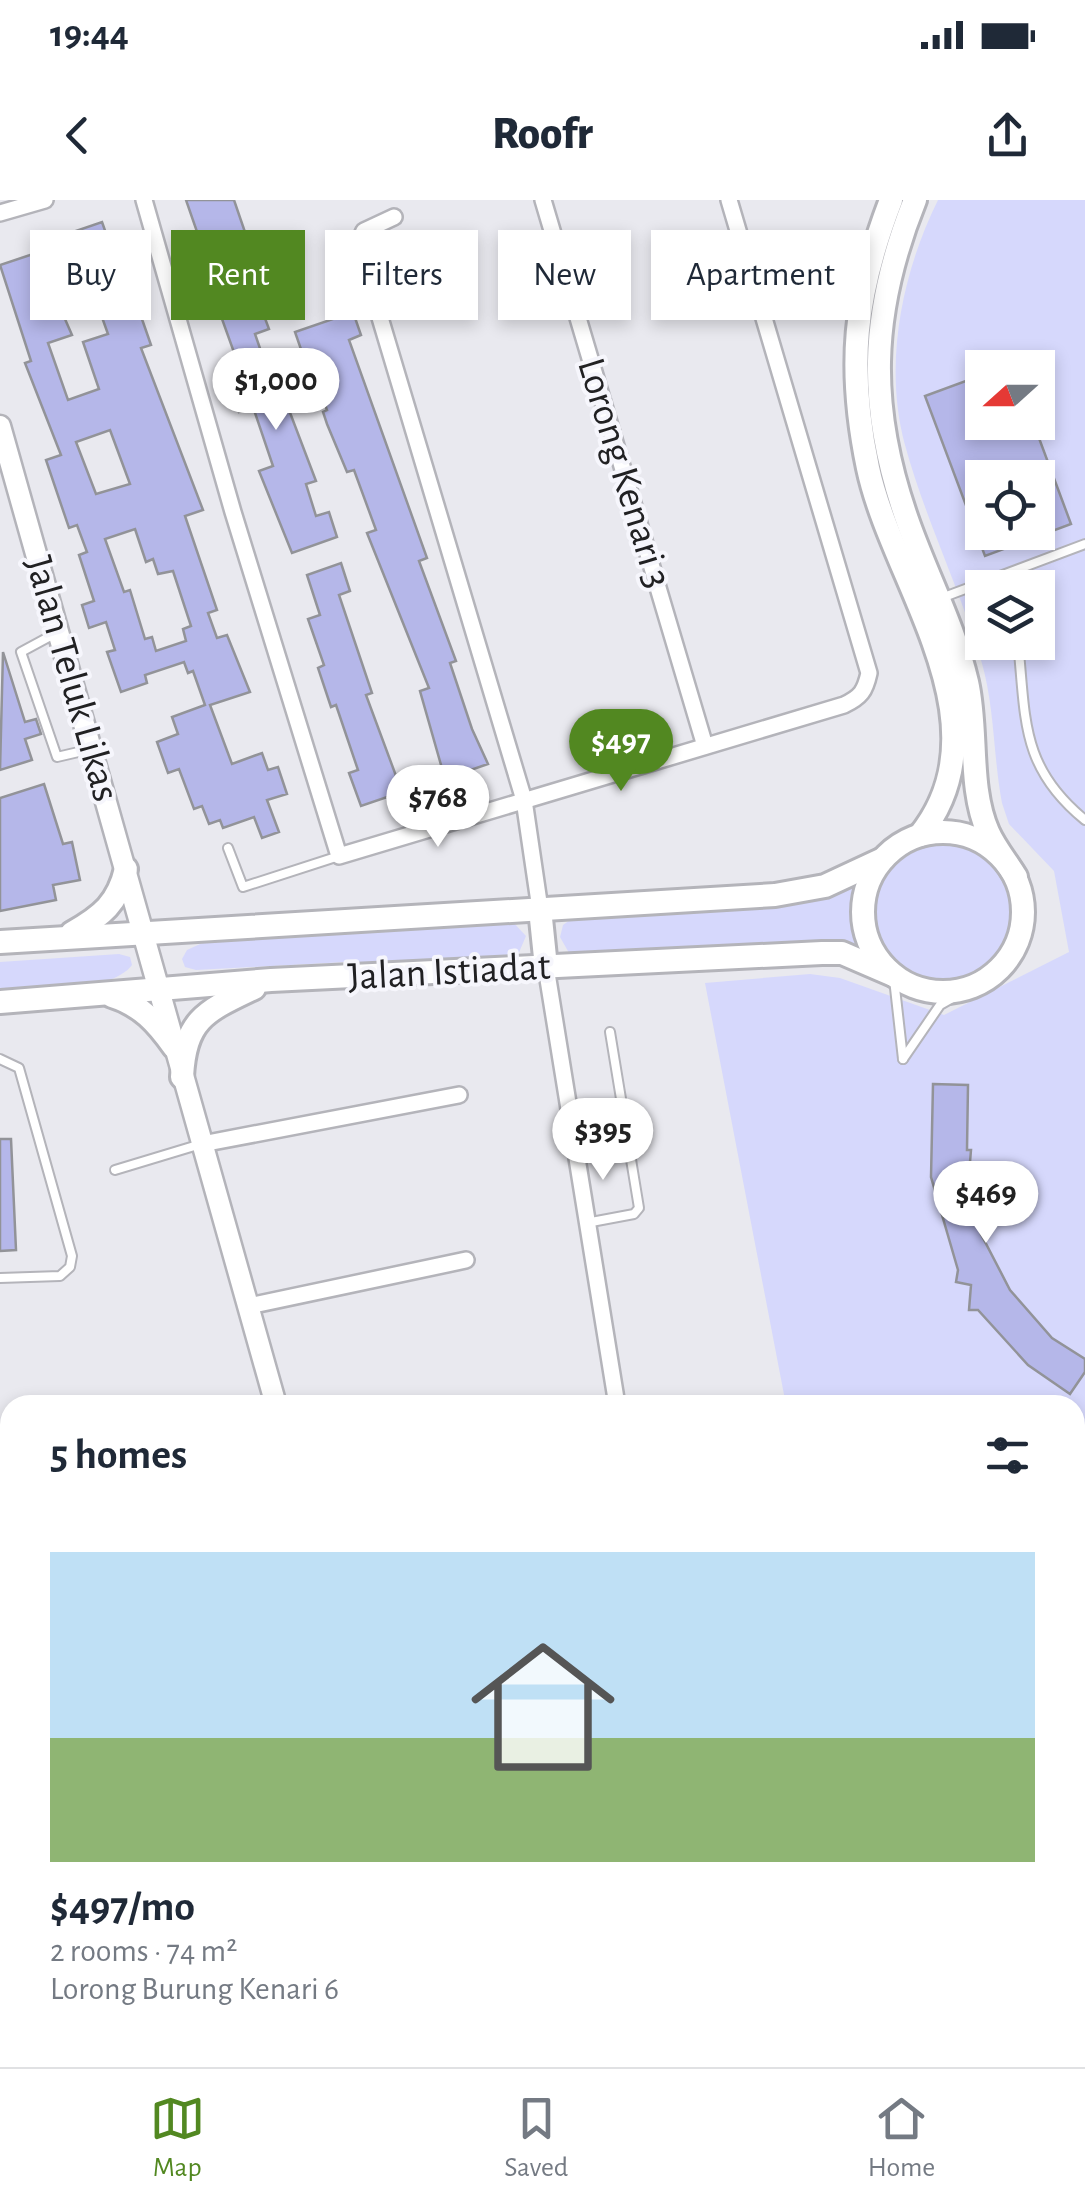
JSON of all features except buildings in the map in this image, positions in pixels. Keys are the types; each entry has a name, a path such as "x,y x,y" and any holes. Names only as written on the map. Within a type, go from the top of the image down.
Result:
{"main road":[{"path":"891,200 859,297 855,352 869,472 935,650 954,727 949,777 920,834"},
{"path":"915,200 889,268 883,302 878,400 908,524 956,643 975,720 982,811 988,832 1016,877 1023,903 1022,930 1011,955 993,975 970,988 943,992 917,988 894,975 876,956 866,932 863,906 869,881 882,858 920,834 948,831 976,838 999,854 1016,877"},
{"name":"Jalan Istiadat","path":"0,942 802,891 846,878 882,858"},
{"path":"65,938 110,908 120,893 126,869"},
{"path":"540,910 546,967"},
{"name":"Jalan Istiadat","path":"0,1002 271,980 822,952 842,953 894,975"},
{"path":"182,1077 184,1047 196,1023 214,1006 271,980"},
{"path":"104,994 130,1002 155,1021 174,1046"}],"street":[{"path":"0,213 44,200"},
{"path":"144,200 233,512 339,856 860,698 869,673 729,200"},
{"name":"Lorong Kenari 3","path":"543,200 705,746"},
{"path":"394,217 364,231 358,244 524,800 540,910"},
{"name":"Jalan Teluk Likas","path":"0,426 273,1395"},
{"path":"546,967 615,1395"},
{"path":"202,1144 459,1096"},
{"path":"249,1306 466,1260"}],"lane":[{"path":"1016,570 1085,544"},
{"path":"940,599 965,589"},
{"path":"58,632 21,652 57,757 62,759 92,748"},
{"path":"1019,660 1023,718 1034,753 1050,788 1085,820"},
{"path":"228,848 244,886 339,856"},
{"path":"894,975 903,1059 940,1005 970,988"},
{"path":"586,1224 634,1214 639,1208 610,1032"},
{"path":"0,1059 8,1059 19,1068 72,1256 70,1267 60,1276 0,1278"},
{"path":"115,1170 202,1144"}],"shaded area":[{"path":"938,200 1085,200 1085,1395 784,1395 705,983 810,974 840,978 944,1015 1069,952 1054,871 1009,824 1002,803 981,660 1055,660 1055,570 965,570 965,612 913,472 899,414 896,351 906,288"},
{"path":"940,842 967,847 990,862 1005,885 1010,912 1005,939 990,962 967,977 940,982 913,977 890,962 875,939 870,912 875,885 890,862 913,847"},
{"path":"858,884 852,911 859,945 820,940 580,956 569,953 560,937 563,925 577,915 825,896"},
{"path":"511,920 526,936 517,957 406,967 345,962 196,970 185,967 182,959 187,950 211,939"},
{"path":"119,954 130,957 132,965 107,981 71,988 0,992 0,962"}]}
